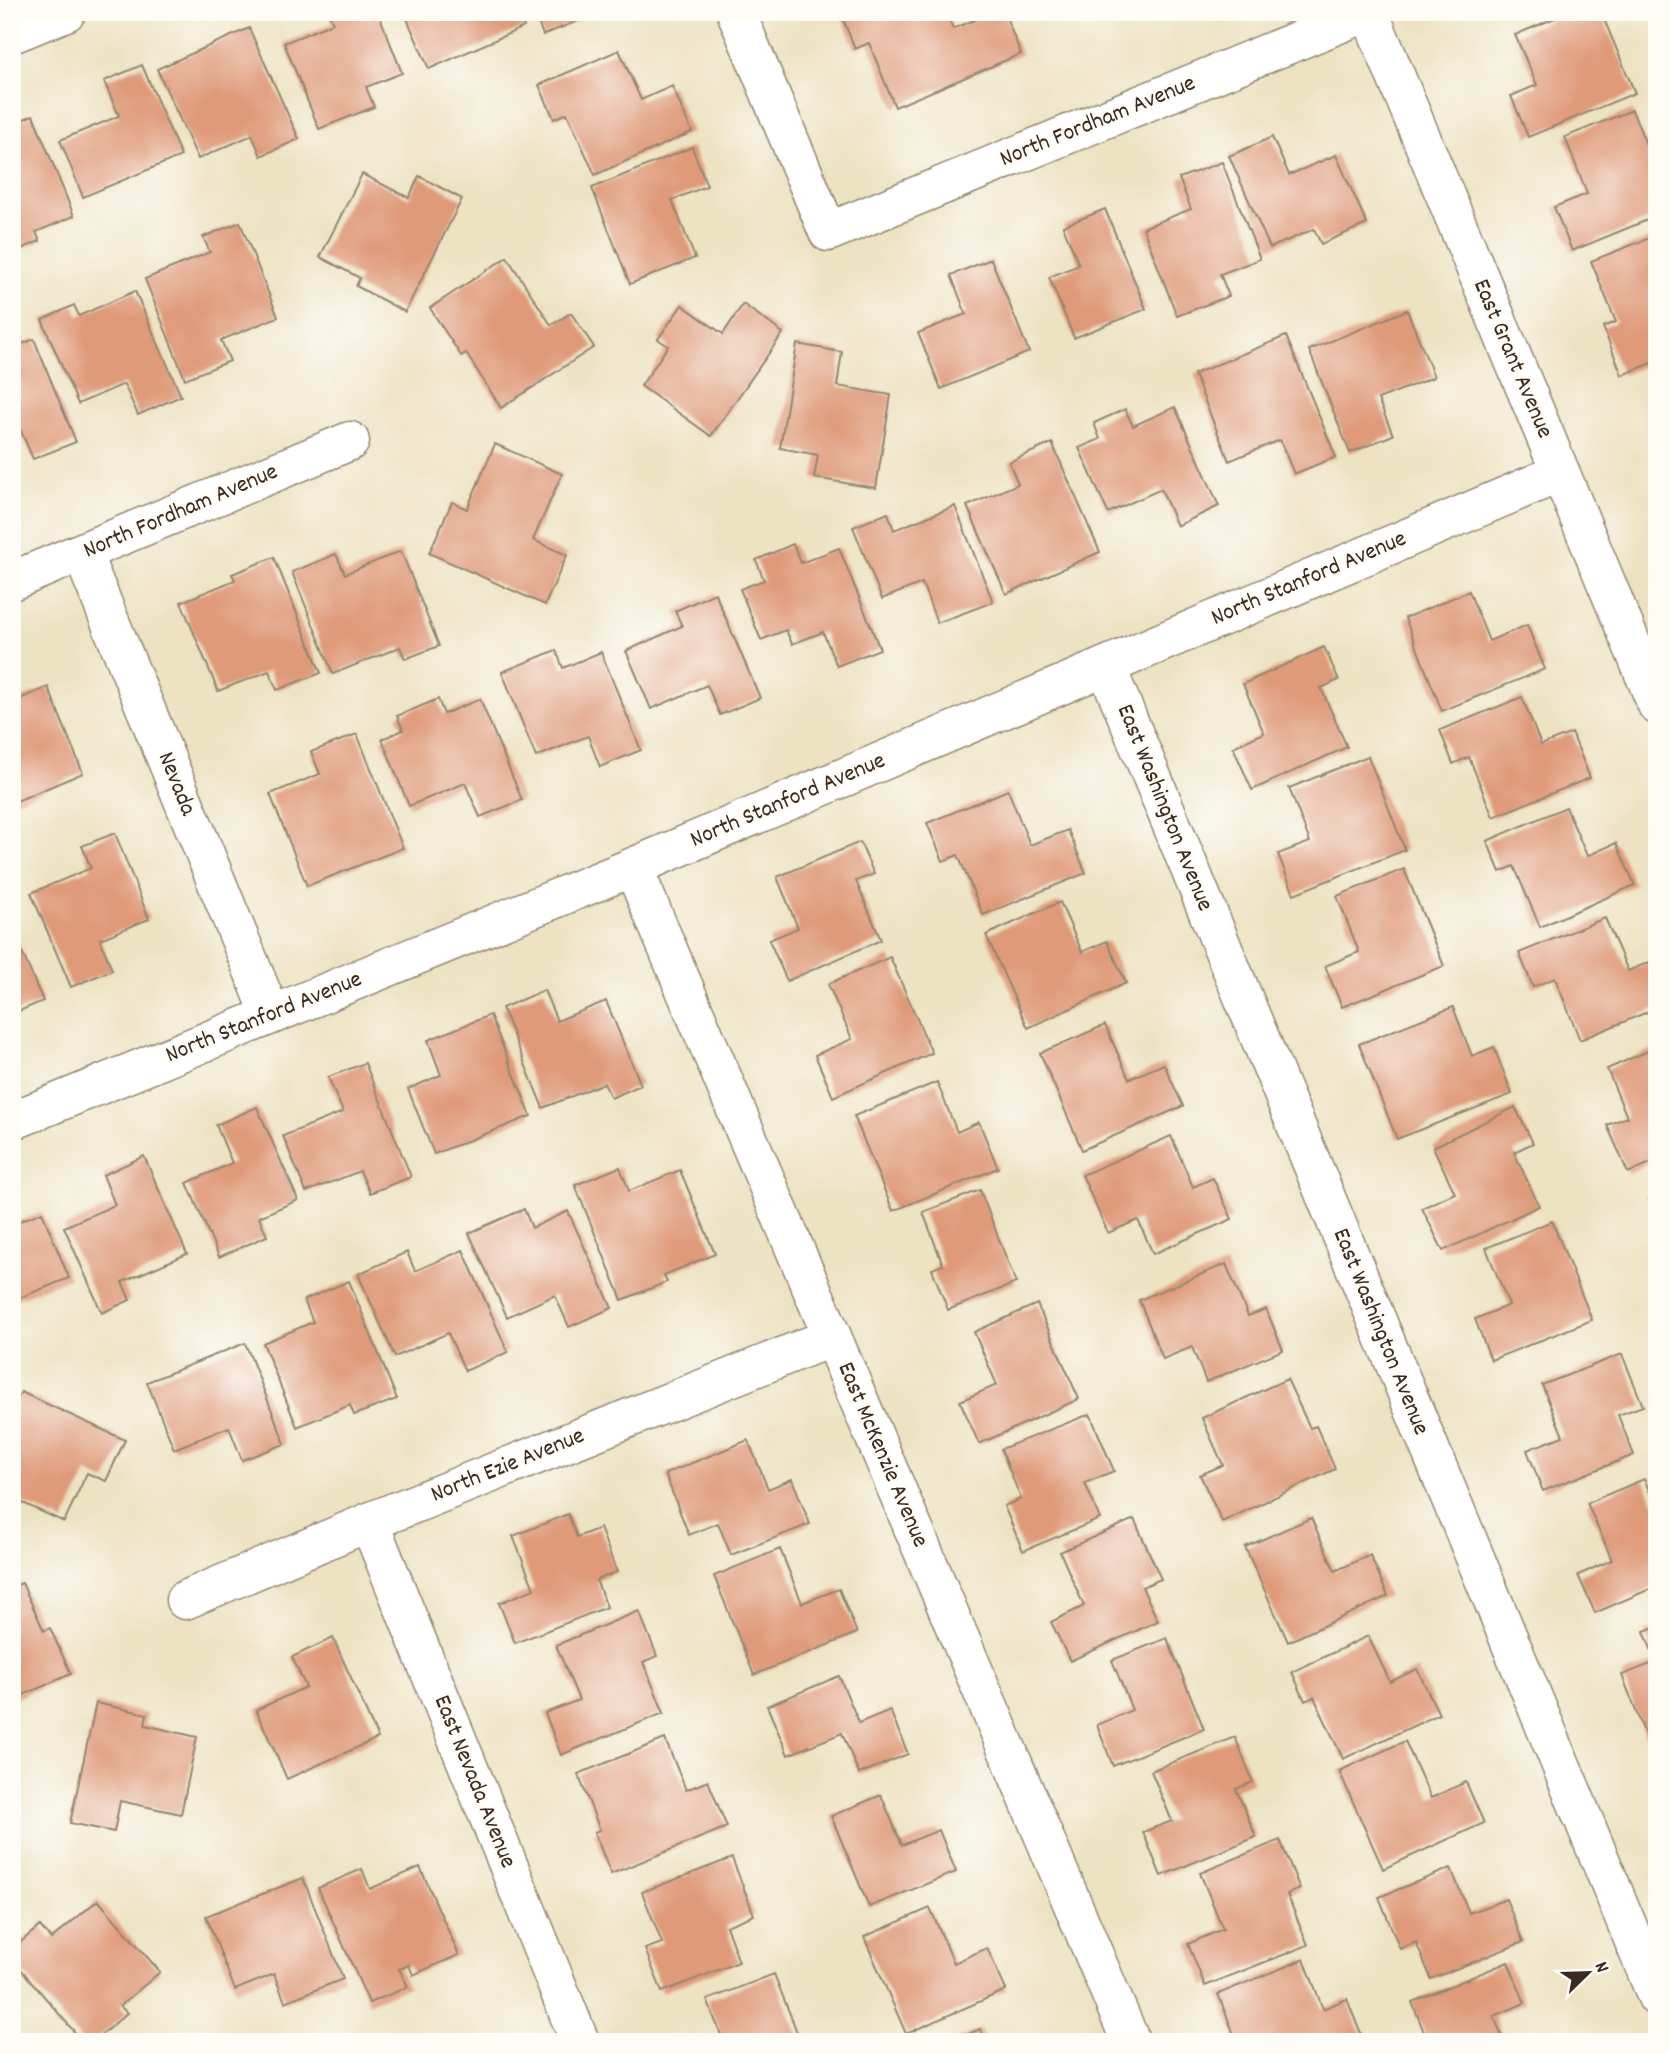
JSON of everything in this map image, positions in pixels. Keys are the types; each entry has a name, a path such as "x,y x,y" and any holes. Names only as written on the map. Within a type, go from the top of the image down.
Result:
{"street":[{"path":"12,34 65,12"},
{"name":"North Fordham Avenue","path":"736,12 828,232 1368,12"},
{"name":"East Grant Avenue","path":"1368,12 1657,705"},
{"name":"North Fordham Avenue","path":"12,581 349,441"},
{"name":"North Stanford Avenue","path":"12,1121 633,867 1560,473"},
{"name":"Nevada","path":"82,553 271,1015"},
{"name":"East Washington Avenue","path":"1105,666 1656,1998"},
{"name":"East McKenzie Avenue","path":"633,867 1131,2042"},
{"name":"North Ezie Avenue","path":"185,1600 369,1522 832,1337"},
{"name":"East Nevada Avenue","path":"369,1522 580,2042"}],"building":[{"path":"328,12 378,12 402,73 366,87 374,107 319,129 284,43 333,23"},
{"path":"404,12 518,12 524,27 429,69"},
{"path":"534,12 586,12 588,17 543,35"},
{"path":"840,12 946,12 953,29 993,12 1004,12 1021,54 895,107 869,43 855,49"},
{"path":"1569,12 1601,12 1635,93 1528,137 1511,96 1537,85 1515,35"},
{"path":"249,28 299,139 261,156 252,135 198,159 157,69"},
{"path":"619,50 641,100 672,86 692,132 595,175 567,113 554,119 539,85"},
{"path":"142,65 181,156 83,197 60,140 119,116 104,81"},
{"path":"1632,110 1657,171 1657,216 1572,251 1554,207 1587,194 1565,137"},
{"path":"33,115 74,216 36,232 40,241 12,253 12,124"},
{"path":"1272,137 1289,175 1336,155 1367,224 1321,244 1314,229 1270,248 1229,156"},
{"path":"692,147 707,186 672,200 695,258 630,284 592,188"},
{"path":"1222,162 1260,259 1220,274 1229,296 1177,316 1143,228 1191,209 1179,178"},
{"path":"362,174 409,198 419,176 462,199 405,312 356,286 360,278 320,257"},
{"path":"1105,209 1146,309 1074,338 1049,277 1079,265 1063,226"},
{"path":"240,222 278,317 221,340 230,361 185,379 145,279 210,252 203,237"},
{"path":"1657,235 1657,361 1622,375 1603,327 1616,322 1591,261"},
{"path":"507,257 551,325 571,313 594,347 501,408 466,353 461,356 430,308"},
{"path":"991,259 1029,352 941,389 918,333 966,314 951,275"},
{"path":"135,291 181,396 138,415 124,384 78,404 42,320 74,305 79,316"},
{"path":"743,304 783,333 711,436 641,386 668,346 658,339 682,305 723,334"},
{"path":"1407,310 1434,377 1378,399 1393,435 1350,453 1309,350"},
{"path":"1286,336 1336,457 1294,474 1280,440 1229,461 1194,374"},
{"path":"34,339 76,442 33,459 17,422 12,423 12,348"},
{"path":"797,344 842,352 837,386 891,395 876,488 814,478 818,455 780,448"},
{"path":"1175,407 1219,506 1177,526 1161,489 1108,513 1079,448 1100,439 1094,423 1125,409 1133,426"},
{"path":"1052,443 1100,552 1006,594 967,506 1018,484 1009,462"},
{"path":"495,444 562,474 533,540 567,555 545,605 429,553 452,502 467,509"},
{"path":"955,506 993,602 937,623 922,583 882,599 853,527 888,513 894,530"},
{"path":"793,544 801,563 839,548 880,649 837,666 823,632 792,644 786,630 761,640 740,589 764,580 756,560"},
{"path":"401,551 439,646 405,659 400,647 333,674 292,572 336,554 345,574"},
{"path":"274,557 321,673 277,690 269,671 218,691 181,602 235,580 232,574"},
{"path":"1469,591 1489,641 1527,625 1545,669 1442,711 1405,618"},
{"path":"715,593 760,698 720,715 707,685 651,709 626,651 682,626 675,611"},
{"path":"1324,647 1339,680 1321,688 1347,747 1252,790 1233,747 1264,733 1243,684"},
{"path":"556,650 563,668 601,652 641,750 600,767 588,736 536,757 502,672"},
{"path":"48,687 83,773 12,803 12,702"},
{"path":"1522,697 1541,745 1572,733 1590,778 1493,817 1469,757 1453,764 1440,730"},
{"path":"438,699 444,714 480,699 522,800 480,817 465,783 409,806 382,739 403,730 397,716"},
{"path":"357,734 403,848 307,886 270,794 320,774 311,752"},
{"path":"1368,756 1405,850 1294,894 1278,854 1310,842 1289,788"},
{"path":"1008,790 1030,845 1068,830 1086,873 983,915 958,855 943,861 927,823"},
{"path":"1566,807 1587,856 1616,843 1635,885 1540,927 1514,866 1500,872 1487,841"},
{"path":"115,833 149,919 100,939 112,970 71,987 31,893 91,868 82,846"},
{"path":"860,842 874,874 856,881 881,940 787,981 769,940 798,928 777,877"},
{"path":"1404,869 1444,966 1342,1007 1325,966 1359,952 1337,896"},
{"path":"1060,902 1082,952 1107,941 1126,983 1028,1028 986,935"},
{"path":"1605,918 1628,971 1657,959 1657,1008 1580,1040 1555,978 1533,987 1519,953"},
{"path":"12,929 43,1001 12,1014"},
{"path":"890,957 932,1053 833,1097 815,1055 852,1039 828,984"},
{"path":"544,990 557,1021 606,1001 641,1085 611,1098 604,1083 543,1108 502,1008"},
{"path":"1453,1007 1472,1056 1494,1047 1512,1094 1397,1139 1359,1044"},
{"path":"490,1015 531,1116 434,1154 408,1089 441,1075 428,1040"},
{"path":"1105,1025 1129,1079 1164,1064 1183,1106 1082,1150 1040,1053"},
{"path":"1657,1047 1657,1160 1628,1173 1607,1125 1627,1117 1607,1069"},
{"path":"365,1063 411,1177 370,1193 360,1171 306,1192 283,1136 343,1112 328,1077"},
{"path":"937,1082 957,1132 979,1122 998,1168 893,1211 854,1116"},
{"path":"257,1107 298,1200 259,1217 267,1236 219,1257 187,1183 232,1163 216,1125"},
{"path":"1515,1107 1533,1143 1514,1152 1539,1206 1443,1251 1422,1208 1455,1193 1433,1147"},
{"path":"1171,1136 1193,1187 1213,1178 1232,1219 1153,1254 1138,1220 1108,1233 1082,1175"},
{"path":"144,1156 187,1254 122,1282 130,1300 102,1313 64,1227 115,1205 103,1175"},
{"path":"620,1167 629,1191 680,1170 715,1254 664,1275 667,1282 622,1300 575,1185"},
{"path":"980,1190 1016,1283 948,1310 932,1269 943,1265 923,1212"},
{"path":"1657,1195 1657,1218 1649,1199"},
{"path":"524,1209 532,1228 568,1211 612,1308 569,1327 555,1295 507,1317 469,1233"},
{"path":"42,1212 69,1278 12,1301 12,1224"},
{"path":"1552,1221 1592,1320 1491,1360 1475,1319 1509,1305 1486,1248"},
{"path":"463,1250 508,1352 465,1371 448,1333 395,1357 358,1274 407,1252 415,1271"},
{"path":"1226,1264 1248,1316 1266,1309 1283,1350 1206,1382 1192,1347 1163,1359 1139,1300"},
{"path":"349,1281 397,1399 354,1415 350,1405 297,1427 263,1343 313,1322 304,1300"},
{"path":"1037,1304 1079,1399 979,1444 960,1401 997,1385 974,1332"},
{"path":"245,1343 285,1444 242,1460 229,1427 174,1449 147,1382"},
{"path":"1622,1354 1643,1406 1618,1415 1634,1455 1543,1491 1527,1450 1563,1436 1542,1385"},
{"path":"1287,1379 1310,1428 1316,1426 1335,1469 1222,1522 1200,1475 1223,1465 1202,1418"},
{"path":"21,1392 125,1440 106,1481 87,1473 64,1522 12,1498 12,1410"},
{"path":"1090,1414 1114,1471 1085,1483 1100,1519 1023,1551 1004,1506 1021,1499 1001,1449"},
{"path":"748,1440 768,1489 792,1479 810,1524 731,1555 718,1523 689,1535 665,1474"},
{"path":"1644,1479 1657,1508 1657,1586 1595,1613 1578,1575 1612,1560 1587,1503"},
{"path":"568,1514 577,1537 600,1528 617,1572 596,1580 607,1607 515,1643 499,1603 534,1589 513,1536"},
{"path":"1311,1518 1335,1571 1370,1555 1388,1596 1288,1642 1245,1547"},
{"path":"1134,1519 1161,1579 1142,1587 1158,1621 1070,1661 1051,1622 1084,1606 1060,1552"},
{"path":"780,1549 802,1603 839,1589 857,1633 754,1675 714,1576"},
{"path":"22,1583 44,1631 50,1628 71,1674 12,1700 12,1587"},
{"path":"639,1611 657,1656 643,1662 664,1713 561,1755 545,1713 579,1700 556,1645"},
{"path":"1657,1626 1657,1738 1648,1742 1622,1675 1656,1662 1644,1631"},
{"path":"1368,1636 1390,1682 1417,1669 1439,1714 1343,1759 1314,1697 1305,1701 1292,1672"},
{"path":"333,1638 378,1738 287,1779 256,1710 306,1687 292,1657"},
{"path":"1167,1638 1204,1729 1113,1766 1097,1725 1132,1710 1112,1660"},
{"path":"839,1676 859,1723 890,1710 908,1754 859,1774 842,1733 788,1755 767,1706"},
{"path":"96,1703 147,1714 145,1725 197,1737 181,1814 120,1801 114,1832 70,1823"},
{"path":"1235,1737 1253,1782 1236,1789 1256,1837 1161,1876 1143,1832 1172,1821 1151,1771"},
{"path":"665,1739 686,1790 708,1781 727,1827 611,1874 594,1832 600,1830 578,1774"},
{"path":"1405,1741 1431,1798 1466,1782 1484,1823 1383,1869 1339,1771"},
{"path":"881,1795 902,1845 939,1830 956,1872 869,1907 831,1816"},
{"path":"1280,1840 1300,1889 1287,1894 1308,1945 1205,1986 1188,1944 1223,1929 1200,1873"},
{"path":"732,1858 754,1915 726,1926 739,1962 662,1992 645,1949 662,1943 642,1892"},
{"path":"420,1867 459,1955 413,1975 409,1965 399,1969 408,1987 369,2003 318,1888 362,1869 370,1889"},
{"path":"1451,1868 1469,1913 1506,1899 1523,1942 1431,1979 1416,1942 1400,1949 1379,1897"},
{"path":"303,1878 343,1979 285,2002 274,1974 235,1990 206,1916"},
{"path":"98,1900 160,1972 120,2006 127,2013 93,2042 83,2042 12,1959 12,1949 40,1926 51,1939"},
{"path":"930,1908 954,1963 987,1948 1006,1990 906,2034 864,1937"},
{"path":"1304,1959 1323,2009 1347,1999 1364,2042 1237,2042 1218,1994"},
{"path":"1508,1962 1525,2003 1494,2016 1504,2042 1428,2042 1412,2002"},
{"path":"774,1974 801,2042 724,2042 707,2000"},
{"path":"980,2029 986,2042 949,2042"}]}
